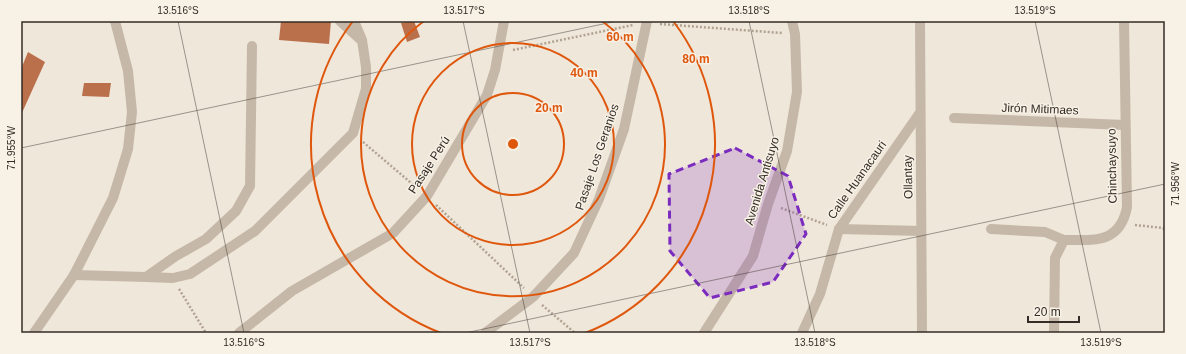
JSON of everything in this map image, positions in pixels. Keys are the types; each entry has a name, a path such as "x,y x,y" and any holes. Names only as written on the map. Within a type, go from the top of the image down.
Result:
{"street":[{"path":"34,333 74,275 113,198 128,149 132,112 129,78 115,21"},
{"path":"340,21 362,40"},
{"path":"74,275 173,278 190,274 255,231 353,133 366,89 366,67 362,40 354,21"},
{"name":"Pasaje Perú","path":"239,333 292,291 393,233 427,196 487,95 498,53 504,21"},
{"name":"Avenida Antisuyo","path":"704,333 753,256 768,204 786,151 797,92 795,34 792,21"},
{"name":"Ollantay","path":"920,21 919,114 922,333"},
{"name":"Chinchaysuyo","path":"1064,240 1096,241 1103,239 1110,235 1120,225 1127,207 1124,21"},
{"name":"Pasaje Los Geranios","path":"485,333 533,297 574,252 599,199 624,129 647,22"},
{"path":"146,277 176,256 206,239 236,211 250,186 252,46"},
{"name":"Calle Huanacauri","path":"802,333 820,294 839,229 919,114"},
{"name":"Jirón Mitimaes","path":"954,118 1125,125"},
{"path":"839,229 921,231"},
{"path":"991,229 1045,232 1064,240 1055,258 1054,333"}],"path":[{"path":"498,53 647,22 677,26 795,34"},
{"path":"353,133 427,196 533,297 575,333"},
{"path":"768,204 839,229"},
{"path":"1120,225 1163,228 1165,230"},
{"path":"173,278 206,333"}],"highlighted area":[{"path":"735,148 788,176 806,234 773,282 710,298 670,251 669,174"}],"building":[{"path":"281,21 331,21 329,44 279,40"},
{"path":"414,21 420,37 407,42 401,23"},
{"path":"28,52 45,62 21,115 21,69"},
{"path":"84,83 111,83 109,97 82,96"}]}
